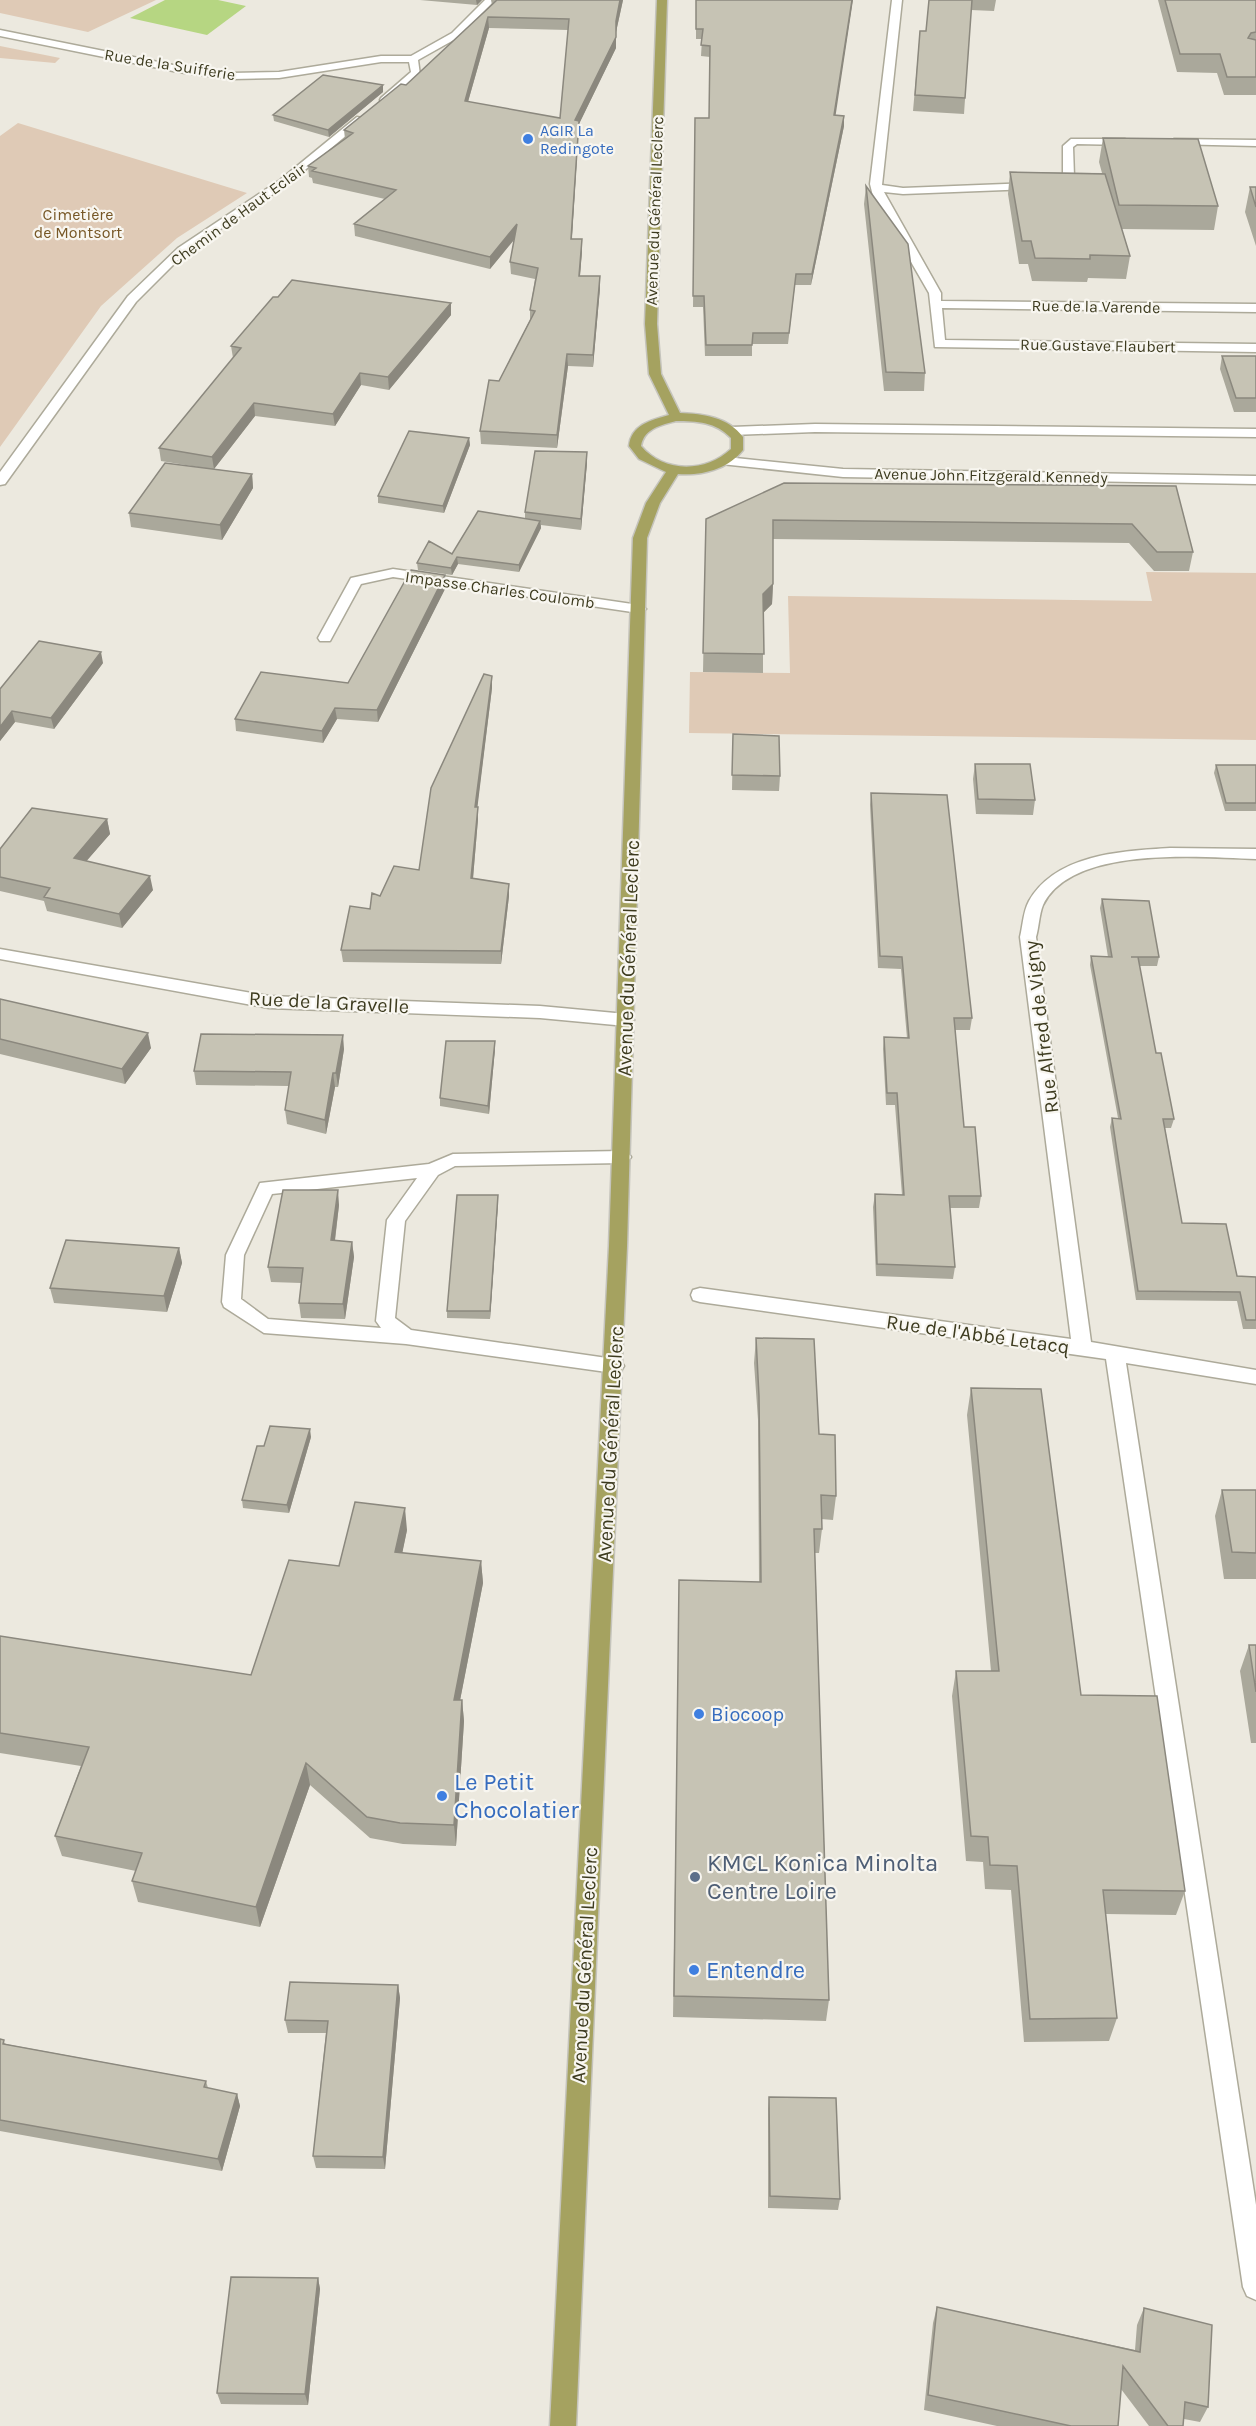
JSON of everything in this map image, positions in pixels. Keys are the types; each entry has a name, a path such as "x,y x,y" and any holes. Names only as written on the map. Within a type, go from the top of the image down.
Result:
{"main road":[{"name":"Avenue du Général Leclerc","path":"662,0 651,324 655,374 676,417"},
{"path":"676,417 698,417 718,422 732,431 737,437 737,450 726,461 702,469 674,469 648,460 636,446 636,438 650,424 676,417"},
{"name":"Avenue du Général Leclerc","path":"563,2426 599,1629 614,1366 640,538 653,504 674,469"}],"street":[{"path":"413,59 436,50 455,38 490,0"},
{"path":"897,0 876,184 879,196 934,293 935,304"},
{"name":"Rue de la Suifferie","path":"0,33 178,69 232,75 279,75 381,58 413,59"},
{"name":"Chemin de Haut Eclair","path":"0,481 132,299 182,250 284,182 402,87 416,73 413,59"},
{"path":"878,188 903,191 1058,185 1069,177 1068,146 1075,141 1132,142"},
{"path":"1166,142 1256,144"},
{"name":"Rue de la Varende","path":"935,304 1256,308"},
{"name":"Rue Gustave Flaubert","path":"935,304 939,344 963,342 1256,348"},
{"path":"732,431 815,428 1095,433 1256,433"},
{"name":"Avenue John Fitzgerald Kennedy","path":"726,461 843,473 1256,480"},
{"name":"Impasse Charles Coulomb","path":"325,638 356,581 393,573 639,609"},
{"name":"Rue Alfred de Vigny","path":"1082,1348 1028,937 1037,902 1062,876 1107,859 1148,851 1256,854"},
{"name":"Rue de la Gravelle","path":"0,954 270,1002 540,1012 626,1020"},
{"path":"614,1366 406,1337 264,1326 231,1302 235,1255 266,1188 432,1170 453,1160 622,1157"},
{"path":"406,1337 385,1321 396,1220 432,1170"},
{"name":"Rue de l'Abbé Letacq","path":"700,1295 1082,1348 1256,1377"},
{"path":"1115,1353 1249,2200 1256,2287"}],"green space":[{"path":"0,0 156,0 88,32 0,13"},
{"path":"0,46 60,58 55,63 0,58"},
{"name":"Cimetière de Montsort","path":"18,123 247,193 177,238 101,306 0,447 0,136"},
{"path":"1146,572 1256,573 1256,740 689,733 690,672 790,673 788,596 1152,601"}],"shaded area":[{"path":"165,0 218,0 246,6 207,35 130,18"}],"building":[{"path":"497,0 620,0 616,37 575,120 579,121 571,239 582,239 579,276 600,276 593,355 567,354 557,435 480,431 489,380 499,381 535,311 530,310 538,268 510,262 517,224 490,257 354,224 396,190 312,171 316,168 308,166 353,133 344,130 401,84 406,85","holes":["488,17 569,19 560,118 465,101"]},
{"path":"696,0 852,0 834,115 844,116 812,274 796,274 789,333 753,333 752,345 706,345 704,296 693,296 695,118 709,118 710,46 701,45 703,29 696,29"},
{"path":"929,0 972,0 965,98 915,95 920,31 926,31"},
{"path":"1165,0 1256,0 1256,32 1251,33 1248,38 1256,40 1256,77 1227,77 1220,54 1180,54"},
{"path":"323,75 383,85 328,130 273,115"},
{"path":"1103,138 1198,139 1218,206 1119,205"},
{"path":"1010,172 1105,174 1130,256 1090,255 1090,259 1035,258 1031,241 1022,241"},
{"path":"866,186 908,244 925,373 886,372"},
{"path":"1250,187 1256,187 1256,207"},
{"path":"292,280 451,303 388,377 360,373 333,414 254,403 212,457 159,448 241,348 231,346 273,297 278,297"},
{"path":"1222,356 1256,356 1256,398 1236,398"},
{"path":"409,431 469,438 443,506 378,496"},
{"path":"535,451 587,452 581,519 525,512"},
{"path":"165,463 252,474 220,525 129,513"},
{"path":"784,483 1176,486 1193,552 1157,552 1132,524 773,520 773,584 763,594 764,654 703,653 706,519"},
{"path":"478,511 540,521 519,565 457,557 451,568 417,563 429,541 452,554"},
{"path":"411,570 445,575 377,710 335,708 322,731 235,719 261,672 348,683"},
{"path":"39,641 101,652 51,718 12,711 0,727 0,689"},
{"path":"484,674 492,676 475,807 478,807 471,878 509,884 501,951 341,950 350,906 370,909 372,893 380,896 394,866 419,870 431,788"},
{"path":"733,734 779,736 780,776 732,775"},
{"path":"975,764 1030,764 1035,800 978,799"},
{"path":"1216,765 1256,765 1256,803 1226,803"},
{"path":"871,793 947,795 972,1018 954,1018 964,1127 975,1127 981,1196 949,1196 955,1267 877,1264 875,1194 904,1195 897,1093 887,1093 884,1037 909,1038 902,957 880,956"},
{"path":"32,808 107,819 74,858 150,876 119,914 44,897 50,888 0,877 0,849"},
{"path":"1102,899 1149,901 1159,957 1138,957 1156,1053 1161,1053 1174,1119 1163,1119 1182,1223 1226,1224 1237,1276 1256,1277 1256,1320 1246,1320 1240,1292 1138,1291 1112,1118 1121,1119 1091,956 1112,957"},
{"path":"0,999 148,1033 122,1069 0,1039"},
{"path":"201,1034 343,1035 336,1073 333,1073 325,1120 285,1110 291,1072 194,1071"},
{"path":"446,1041 495,1041 488,1106 440,1098"},
{"path":"283,1190 338,1190 331,1240 352,1242 343,1304 299,1303 303,1268 268,1267"},
{"path":"457,1195 498,1195 490,1311 447,1311"},
{"path":"66,1240 179,1248 164,1296 50,1288"},
{"path":"756,1338 814,1339 819,1434 835,1435 836,1496 821,1495 822,1529 814,1529 829,2000 674,1996 679,1580 761,1582 759,1396"},
{"path":"971,1388 1041,1389 1081,1695 1157,1696 1185,1891 1103,1890 1117,2018 1030,2019 1017,1866 990,1865 988,1837 971,1836 956,1671 999,1671"},
{"path":"270,1426 310,1429 287,1505 242,1500 257,1446 264,1446"},
{"path":"1222,1490 1256,1490 1256,1553 1232,1552"},
{"path":"355,1502 405,1508 395,1552 481,1561 454,1700 462,1700 454,1825 400,1823 367,1817 306,1763 256,1907 132,1881 142,1853 55,1836 89,1747 0,1733 0,1636 251,1675 289,1560 339,1566"},
{"path":"1249,1645 1256,1645 1256,1692"},
{"path":"290,1982 398,1985 383,2157 313,2156 328,2021 285,2020"},
{"path":"0,2039 4,2040 3,2044 206,2081 204,2087 237,2094 218,2159 0,2120"},
{"path":"769,2097 836,2098 840,2199 770,2196"},
{"path":"231,2277 318,2278 305,2394 217,2393"},
{"path":"937,2307 1140,2352 1144,2308 1212,2325 1208,2407 1185,2402 1183,2426 1168,2426 1123,2366 1118,2426 1071,2426 928,2395"}],"place":[{"name":"AGIR La Redingote","path":"528,139"},
{"name":"Biocoop","path":"699,1714"},
{"name":"Le Petit Chocolatier","path":"442,1796"},
{"name":"KMCL Konica Minolta Centre Loire","path":"695,1877"},
{"name":"Entendre","path":"694,1970"}]}
